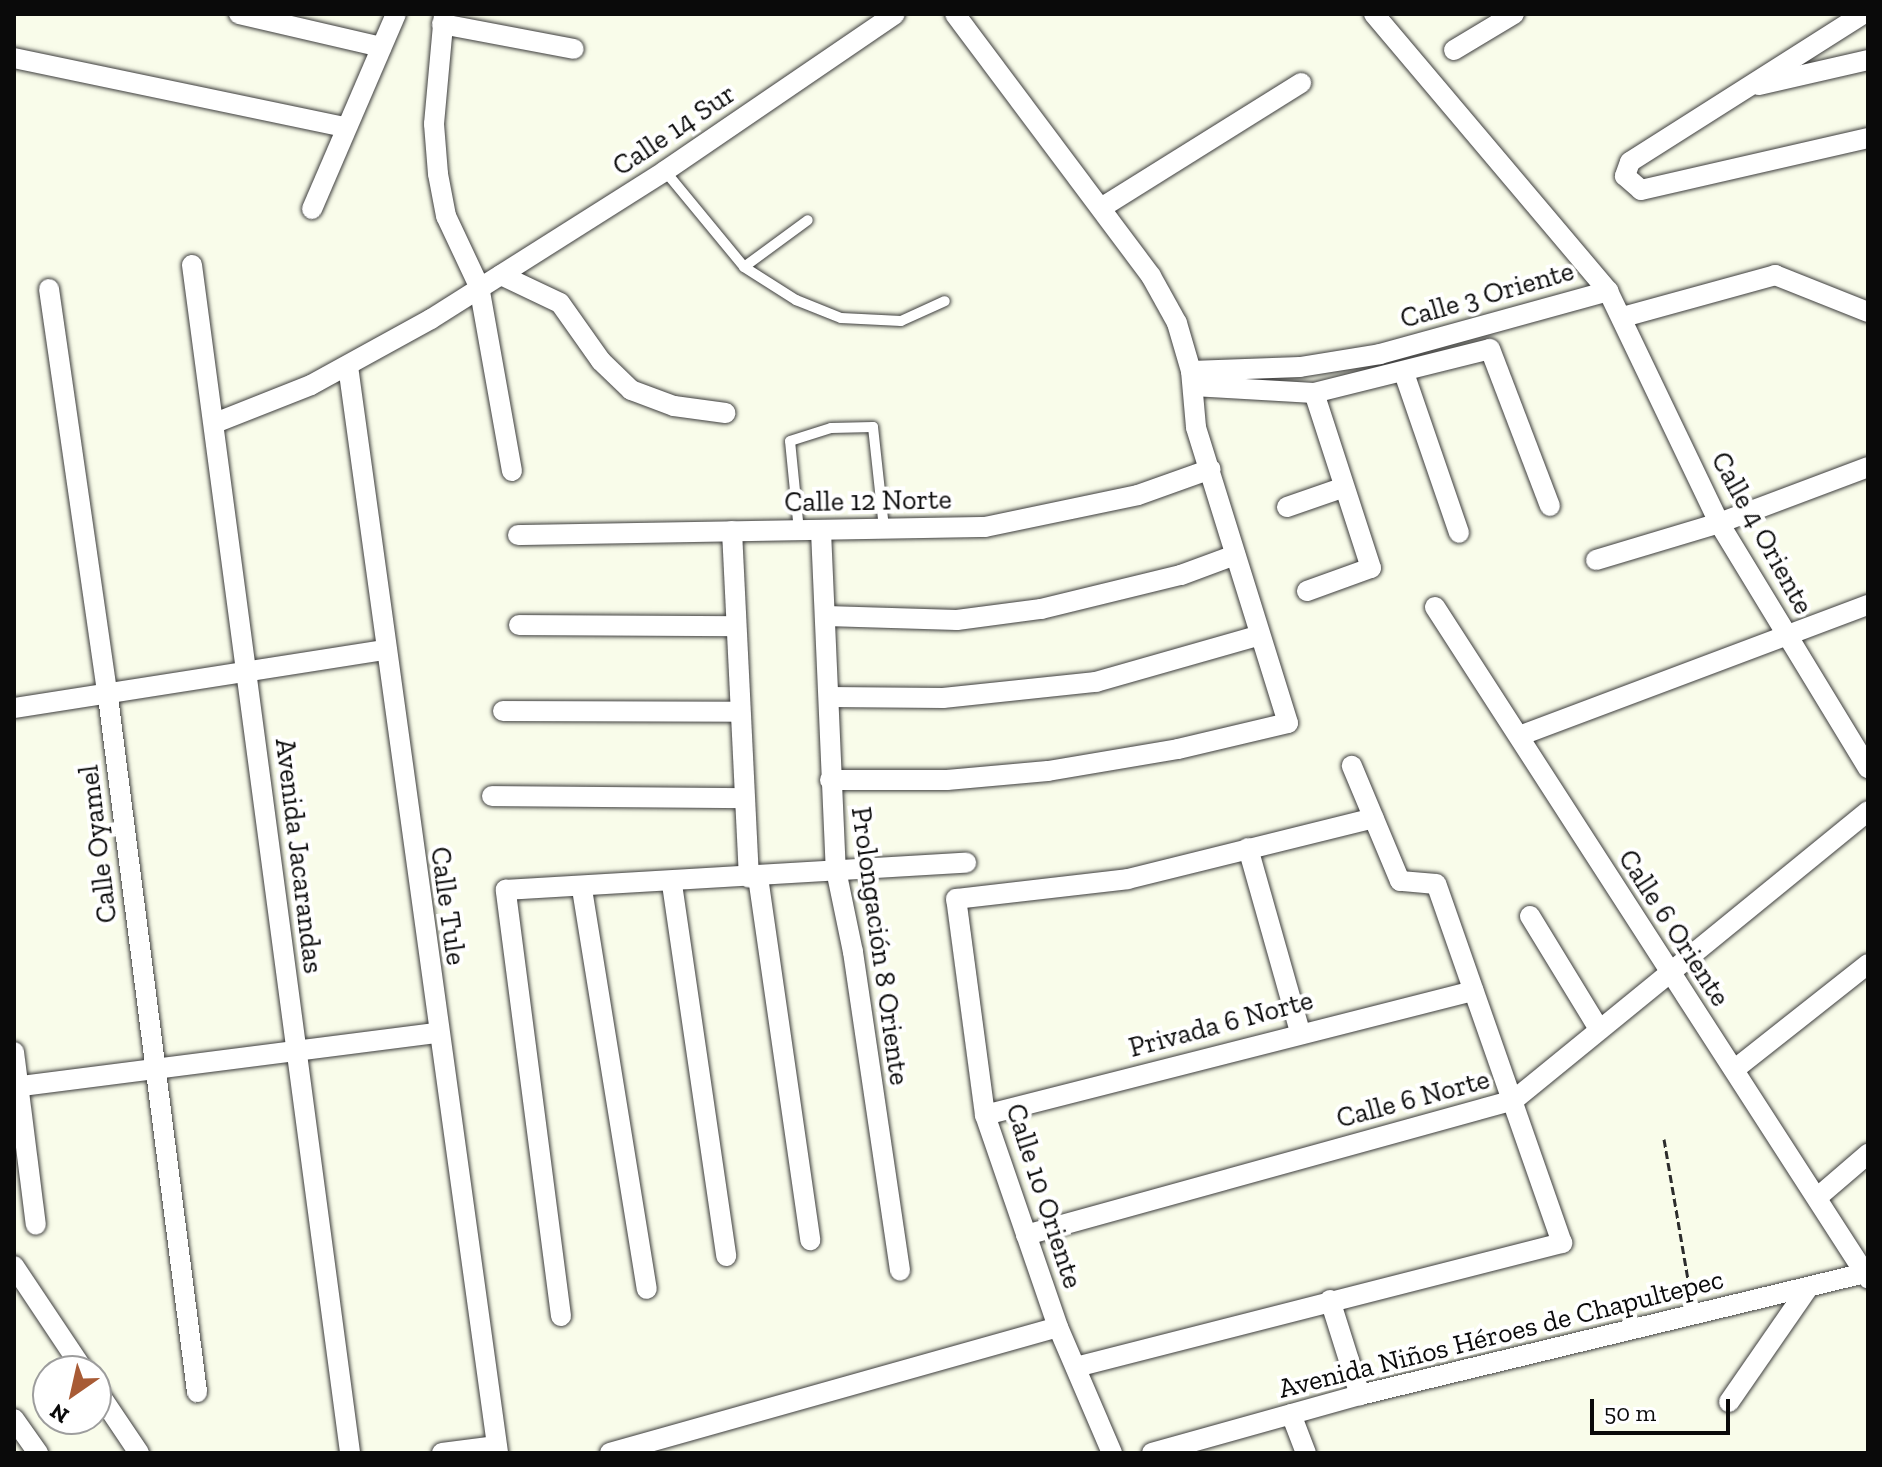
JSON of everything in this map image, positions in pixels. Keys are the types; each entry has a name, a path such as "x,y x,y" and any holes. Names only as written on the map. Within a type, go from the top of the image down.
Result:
{"street":[{"path":"239,14 323,23 381,47"},
{"path":"312,209 343,127 396,14"},
{"name":"Calle 14 Sur","path":"215,423 276,402 348,366 501,275 665,171 895,14"},
{"path":"830,780 947,780 1048,771 1178,749 1288,723 1258,636 1211,469 1196,427 1192,378 1177,323 1157,288 1101,208 955,14"},
{"path":"1374,14 1608,291"},
{"path":"1454,50 1514,14"},
{"path":"1863,14 1742,88 1630,162 1625,176 1631,186 1641,190 1868,138"},
{"path":"512,471 479,286 446,216 438,174 434,124 443,19 574,49"},
{"path":"14,58 343,127"},
{"path":"1742,88 1868,60"},
{"path":"1101,208 1301,83"},
{"name":"Avenida Jacarandas","path":"192,265 350,1453"},
{"path":"501,275 560,303 601,361 631,390 674,406 726,413"},
{"path":"1623,317 1775,275 1868,312"},
{"name":"Calle Oyamel","path":"49,289 108,697 153,1071 197,1392"},
{"name":"Calle 3 Oriente","path":"1192,378 1300,367 1380,354 1608,291 1623,317"},
{"name":"Calle 4 Oriente","path":"1623,317 1719,523 1868,768"},
{"path":"1192,378 1314,393 1404,373 1490,349 1550,506"},
{"name":"Calle Tule","path":"348,366 384,650 497,1450"},
{"path":"1404,373 1459,533"},
{"path":"1307,591 1371,568 1342,488 1314,393"},
{"path":"1596,560 1719,523 1868,467"},
{"name":"Calle 12 Norte","path":"518,535 985,527 1138,495 1211,469"},
{"path":"1287,507 1342,488"},
{"path":"732,531 743,798 810,1240"},
{"name":"Prolongación 8 Oriente","path":"821,531 836,870 853,952 900,1271"},
{"path":"826,616 957,620 1041,609 1181,575 1235,555"},
{"path":"1519,736 1868,605"},
{"name":"Calle 6 Oriente","path":"1435,607 1666,972 1819,1196 1866,1276"},
{"path":"519,625 734,626"},
{"path":"829,697 943,698 1096,682 1258,636"},
{"path":"14,708 108,697 384,650"},
{"path":"503,711 738,712"},
{"path":"1076,1367 1562,1243 1436,884 1400,881 1352,766"},
{"path":"492,796 743,798"},
{"name":"Calle 6 Norte","path":"1026,1235 1514,1100 1666,972 1868,811"},
{"path":"1300,1032 1248,848 1374,818"},
{"name":"Calle 10 Oriente","path":"1112,1453 1058,1327 985,1115 956,899 1081,888 1248,848"},
{"path":"561,1316 506,890 672,884 966,863"},
{"path":"672,884 726,1256"},
{"path":"582,889 647,1289"},
{"path":"1530,916 1599,1029"},
{"path":"1735,1069 1868,964"},
{"name":"Privada 6 Norte","path":"985,1115 1300,1032 1473,991"},
{"path":"16,1087 438,1033"},
{"path":"14,1052 16,1087 36,1225"},
{"path":"1819,1196 1868,1154"},
{"path":"14,1266 73,1355"},
{"name":"Avenida Niños Héroes de Chapultepec","path":"1152,1453 1360,1395 1866,1276"},
{"path":"1729,1402 1808,1288"},
{"path":"1330,1300 1360,1395"},
{"path":"610,1453 1058,1327"},
{"path":"112,1413 139,1453"},
{"path":"1291,1414 1306,1453"},
{"path":"14,1419 38,1453"},
{"path":"442,1453 497,1450"}],"lane":[{"path":"665,171 744,267 796,300 841,318 901,321 945,301"},
{"path":"744,267 808,220"},
{"path":"799,531 790,441 831,428 873,427 884,529"}],"path":[{"path":"1664,1139 1695,1315"}]}
